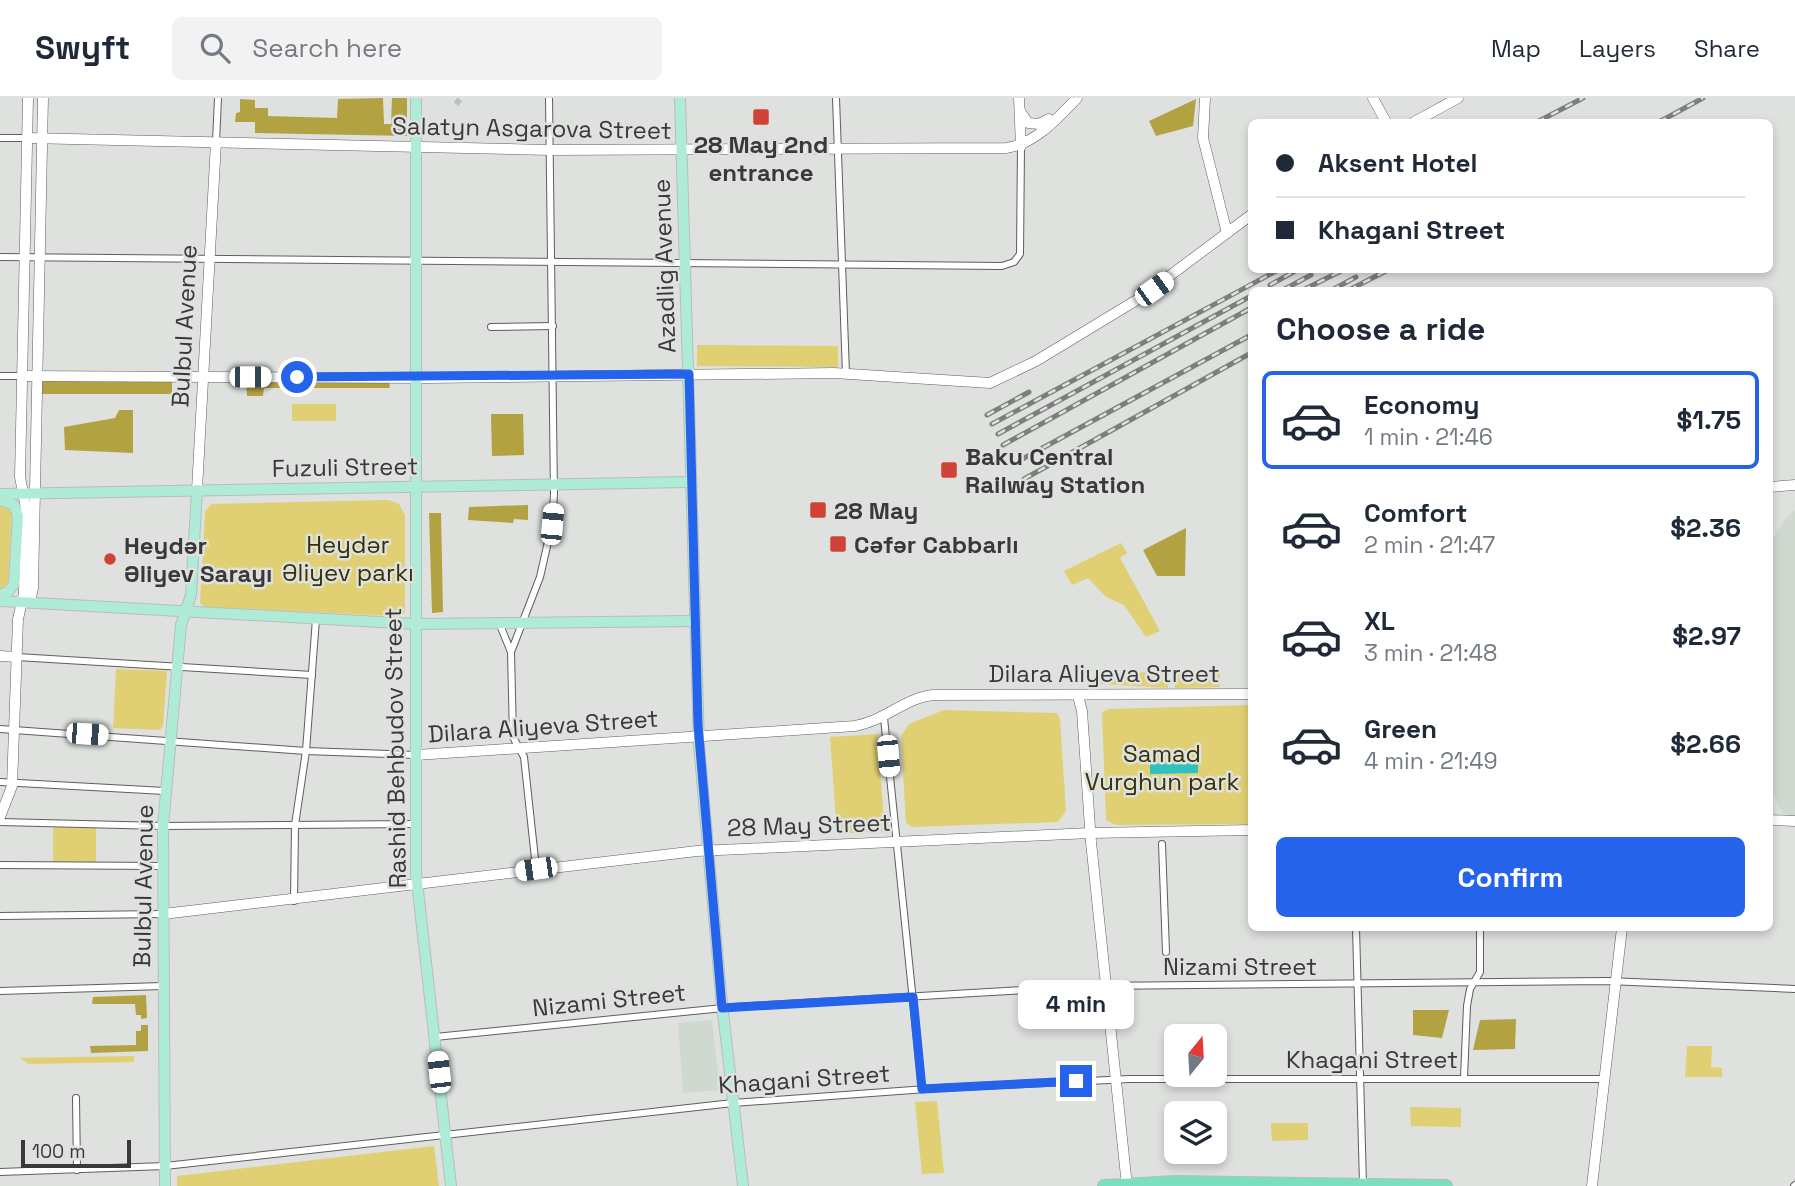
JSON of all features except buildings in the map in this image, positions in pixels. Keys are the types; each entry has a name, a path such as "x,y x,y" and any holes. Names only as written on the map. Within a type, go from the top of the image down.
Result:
{"highway":[{"path":"1104,1186 1446,1186"}],"main road":[{"path":"28,98 20,477 29,494"},
{"path":"0,819 13,783 18,619 22,601 32,594 29,494 37,376 43,98"},
{"name":"Rashid Behbudov Street","path":"416,98 414,487 417,886 452,1186"},
{"name":"Azadlig Avenue","path":"680,98 699,737 722,1008 743,1186"},
{"path":"1021,146 1070,98"},
{"path":"1021,146 1044,130 1077,98"},
{"path":"1205,98 1205,151 1227,233"},
{"path":"1373,98 1384,119"},
{"path":"1420,119 1458,98"},
{"path":"1019,101 1021,117 1028,123 1039,124 1049,119"},
{"path":"1019,101 1021,146"},
{"name":"Salatyn Asgarova Street","path":"27,138 549,150 681,151 1021,146"},
{"name":"Bulbul Avenue","path":"162,1173 165,1153 163,825 184,615 191,595 216,142"},
{"path":"23,376 202,378 846,373 984,384 1000,380 1140,298 1248,217"},
{"name":"Fuzuli Street","path":"0,497 29,494 690,482"},
{"path":"1773,487 1795,485"},
{"path":"0,497 14,505 18,516 14,584 8,592 0,595"},
{"path":"0,601 170,610 184,615 200,612 415,624 521,625 694,621"},
{"path":"0,656 17,657"},
{"name":"Dilara Aliyeva Street","path":"416,755 855,726 884,718 917,699 933,695 1248,694"},
{"path":"1078,696 1082,711 1090,833 1127,1185"},
{"path":"1773,820 1795,821"},
{"name":"28 May Street","path":"163,914 294,901 536,869 707,850 1090,833 1248,830"},
{"path":"1592,1186 1622,931"}],"street":[{"path":"216,142 218,98"},
{"path":"511,652 535,594 546,555 555,484 549,98"},
{"path":"836,98 846,373"},
{"path":"0,138 27,138"},
{"path":"0,257 1002,266 1017,258 1021,243 1021,146"},
{"path":"491,327 552,326"},
{"path":"0,376 23,376"},
{"path":"294,901 295,825 306,751 316,619"},
{"path":"500,625 511,652 513,737 524,757 536,869"},
{"path":"17,657 312,675"},
{"path":"884,718 922,1089"},
{"name":"Dilara Aliyeva Street","path":"0,729 306,751 416,755"},
{"path":"0,782 165,791"},
{"path":"0,819 163,825 416,824"},
{"path":"1162,844 1166,952"},
{"path":"0,865 163,866"},
{"path":"0,916 163,914"},
{"path":"1356,931 1363,1185"},
{"path":"1464,1078 1467,1006 1480,972 1480,931"},
{"name":"Nizami Street","path":"435,1037 722,1008 1107,986 1618,981 1795,989"},
{"path":"0,991 163,986"},
{"name":"Khagani Street","path":"162,1173 178,1165 733,1102 922,1089 1116,1079 1604,1079"},
{"path":"76,1098 78,1170"},
{"path":"0,1172 78,1170 162,1173"}],"shaded area":[{"path":"383,98 384,124 391,124 392,98 407,98 407,136 255,133 255,122 235,122 236,113 240,112 240,99 255,100 255,108 268,108 268,116 337,118 338,99"},
{"path":"1196,99 1193,126 1156,136 1149,121"},
{"path":"42,381 172,381 172,394 42,394"},
{"path":"246,381 389,382 390,388 264,388 263,396 247,396"},
{"path":"119,410 133,410 133,453 65,450 64,427 115,418"},
{"path":"491,414 523,414 524,455 492,456"},
{"path":"528,505 528,520 514,519 513,523 468,520 469,507"},
{"path":"1795,510 1795,815 1784,815 1773,794 1773,539 1784,520"},
{"path":"429,513 441,513 443,612 432,613"},
{"path":"1186,528 1185,576 1157,576 1143,550"},
{"path":"146,995 147,1018 141,1019 141,1015 136,1015 135,1004 92,1004 93,997"},
{"path":"1413,1010 1449,1010 1442,1038 1413,1035"},
{"path":"1516,1019 1515,1049 1473,1050 1480,1020"},
{"path":"712,1020 720,1090 683,1093 678,1023"},
{"path":"141,1025 148,1025 148,1051 91,1053 90,1046 136,1045 136,1031 141,1031"}],"green space":[{"path":"697,345 838,346 838,367 697,366"},
{"path":"292,404 336,404 336,421 292,421"},
{"name":"Heydər Əliyev parkı","path":"389,500 399,504 405,515 405,613 391,616 205,607 200,603 205,512 211,504"},
{"path":"0,505 9,507 12,513 8,584 0,589"},
{"path":"1121,543 1127,553 1120,558 1160,631 1146,637 1124,605 1106,597 1088,578 1072,585 1064,571"},
{"path":"116,669 167,671 163,726 160,730 113,728"},
{"path":"1220,670 1220,687 1175,688 1174,671"},
{"path":"1167,671 1168,688 1099,684 1098,675"},
{"name":"Samad Vurghun park","path":"1248,705 1248,824 1116,825 1106,820 1102,712 1109,709"},
{"path":"944,710 1057,713 1060,719 1066,811 1058,822 912,827 906,823 901,736 909,724"},
{"path":"877,734 885,831 837,834 830,737"},
{"path":"53,827 96,828 96,863 53,862"},
{"path":"1687,1046 1712,1046 1711,1067 1722,1068 1722,1077 1685,1077"},
{"path":"134,1056 134,1062 29,1064 20,1058"},
{"path":"937,1101 944,1173 922,1174 915,1102"},
{"path":"1410,1107 1461,1108 1461,1127 1411,1126"},
{"path":"1271,1123 1308,1123 1308,1140 1272,1141"},
{"path":"434,1146 439,1186 177,1186 177,1176"}],"water":[{"path":"1198,761 1198,773 1150,774 1150,763"}],"tunnel":[{"path":"456,104 461,98"}],"railway":[{"path":"1543,119 1583,98"},
{"path":"1664,119 1703,98"},
{"path":"992,424 1272,273"},
{"path":"1270,285 1292,273"},
{"path":"1309,287 1337,273"},
{"path":"1355,287 1382,273"},
{"path":"1289,287 1311,275"},
{"path":"1338,287 1356,277"},
{"path":"998,434 1248,298"},
{"path":"1003,445 1248,310"},
{"path":"1015,463 1248,337"},
{"path":"1024,479 1248,355"},
{"path":"987,415 1029,392"}],"place":[{"name":"28 May 2nd entrance","path":"761,117"},
{"name":"Baku Central Railway Station","path":"949,470"},
{"name":"28 May","path":"818,510"},
{"name":"Cəfər Cabbarlı","path":"838,544"},
{"name":"Heydər Əliyev Sarayı","path":"110,559"}],"route":[{"path":"297,377 689,374 689,472 698,725 722,1008 913,997 922,1089 1076,1081"}]}
